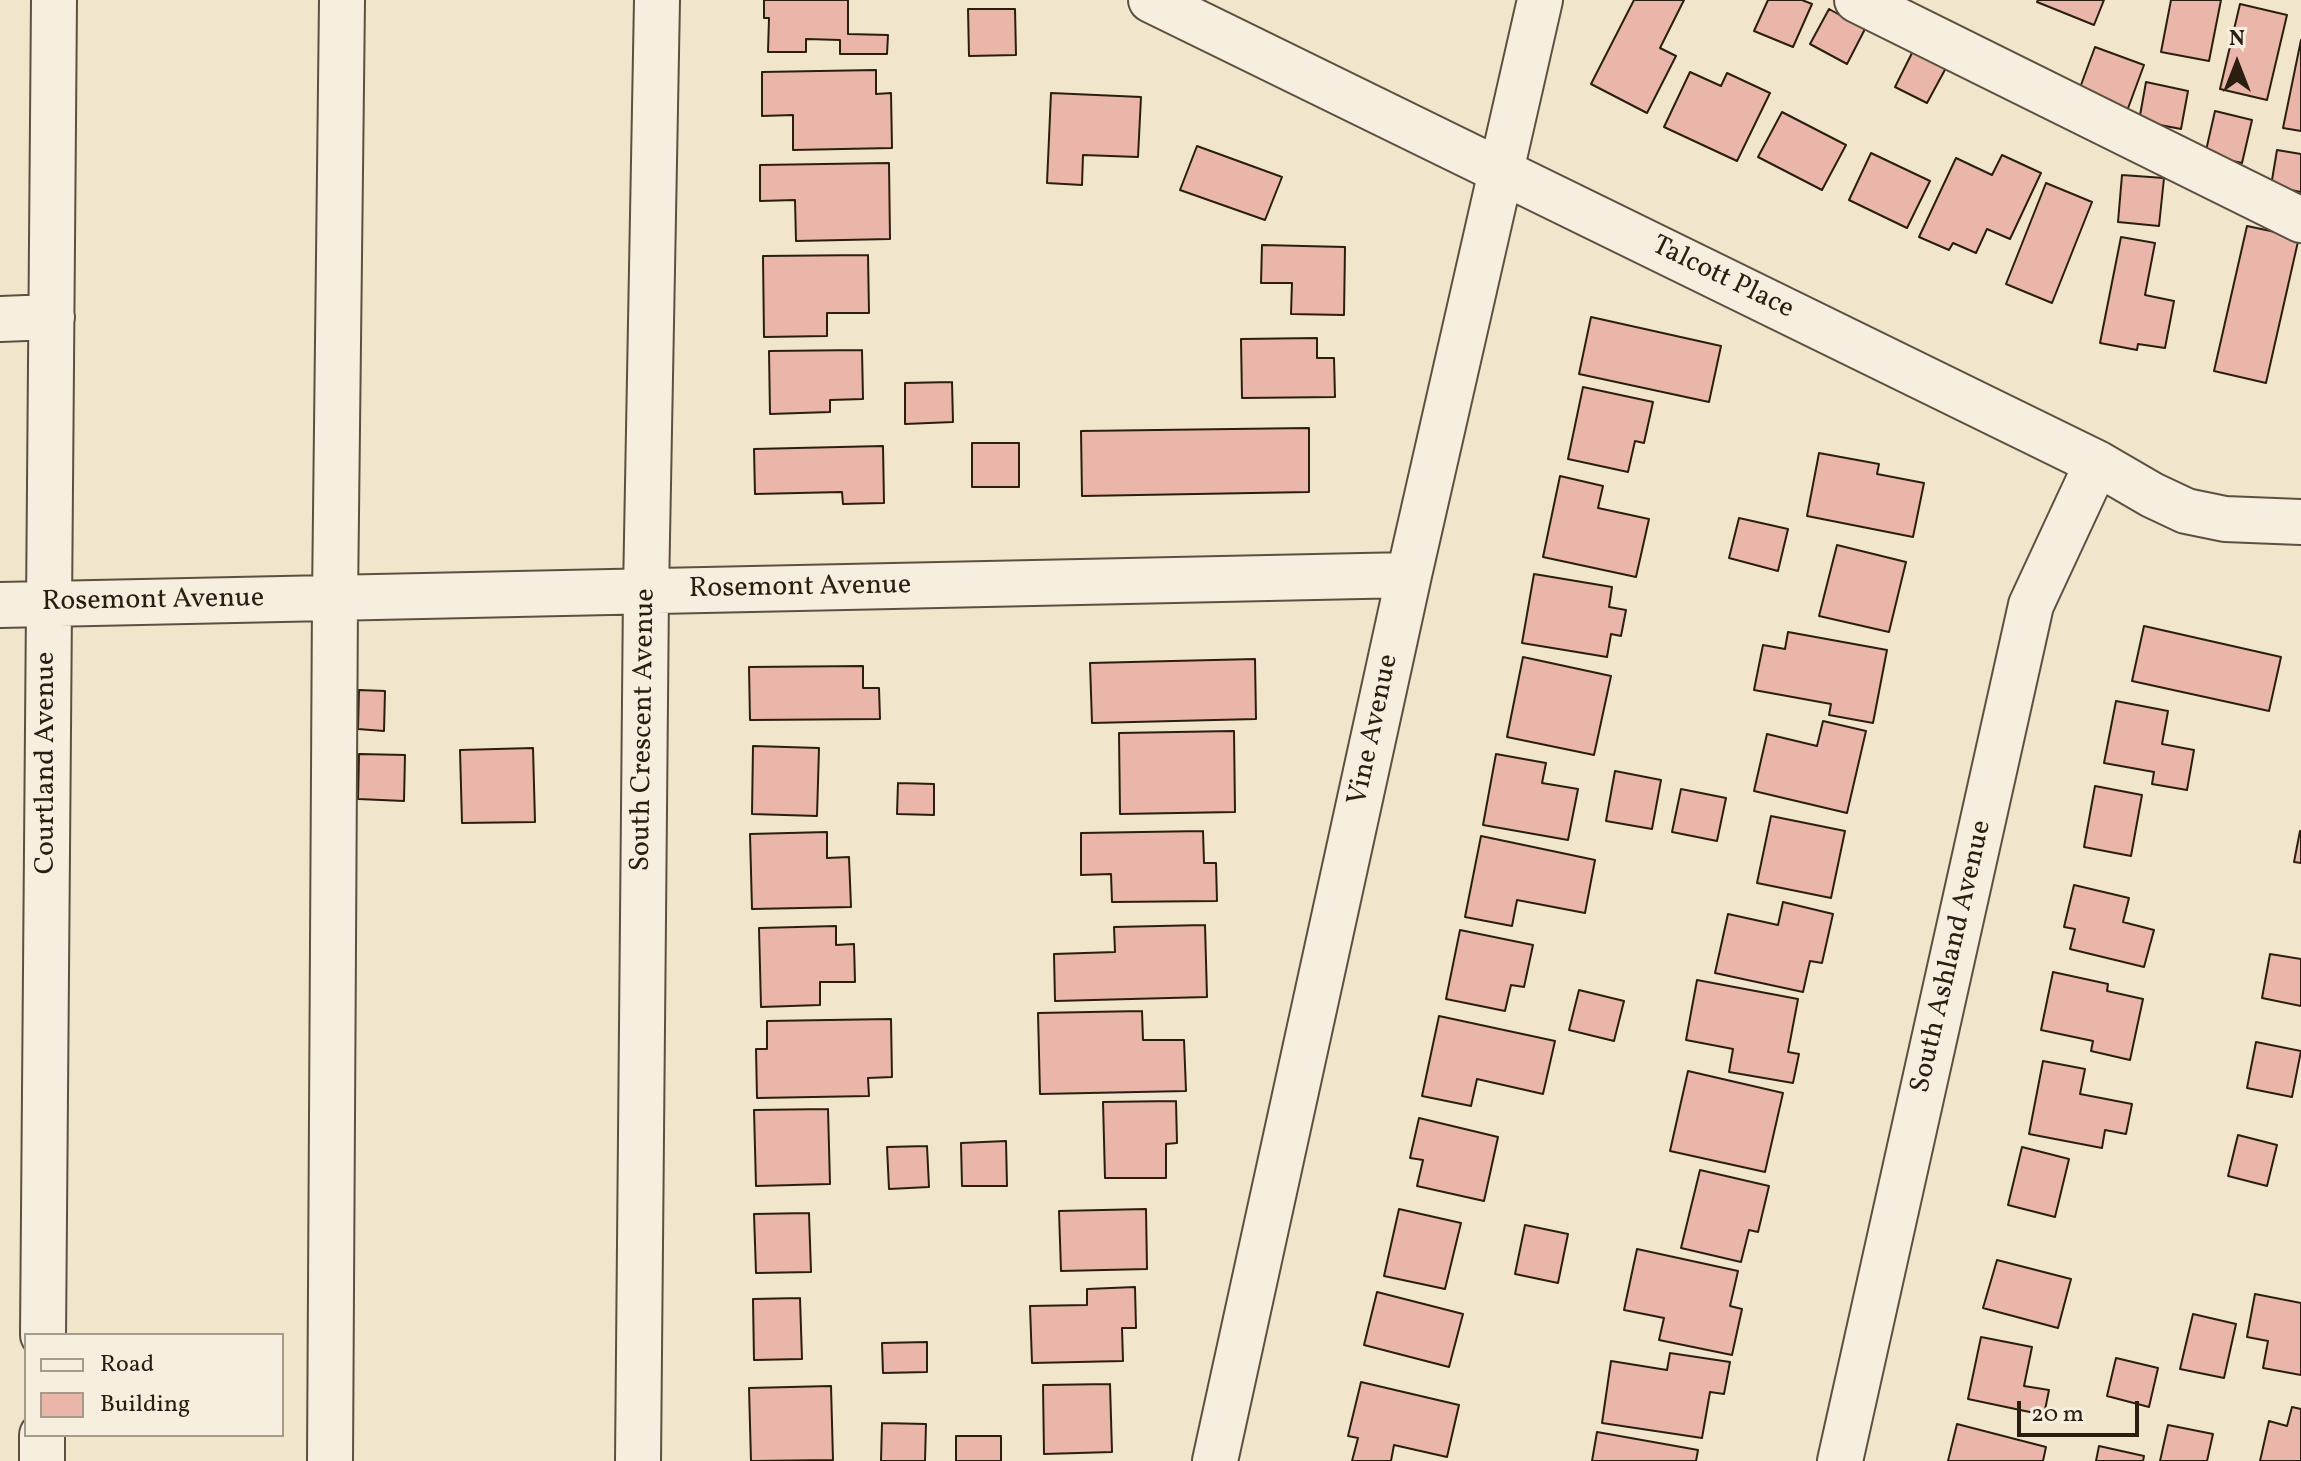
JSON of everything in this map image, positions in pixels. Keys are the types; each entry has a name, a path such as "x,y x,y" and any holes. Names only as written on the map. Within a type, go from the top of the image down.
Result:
{"street":[{"name":"Courtland Avenue","path":"43,1333 54,0"},
{"path":"330,1461 342,0"},
{"name":"South Crescent Avenue","path":"638,1461 646,592 657,0"},
{"name":"Talcott Place","path":"1151,0 2097,463 2186,511 2225,519 2301,522"},
{"name":"Vine Avenue","path":"1215,1461 1409,575 1540,0"},
{"path":"1857,0 2301,220"},
{"path":"0,319 52,317"},
{"name":"South Ashland Avenue","path":"1840,1461 2031,605 2097,463"},
{"name":"Rosemont Avenue","path":"0,605 1409,575"},
{"path":"42,1437 42,1461"}],"building":[{"path":"764,0 848,0 848,34 888,35 887,54 840,54 840,40 806,39 806,52 768,52 769,18 764,18"},
{"path":"1634,0 1684,0 1660,48 1676,56 1647,113 1591,84"},
{"path":"1768,0 1802,0 1812,4 1793,47 1754,31"},
{"path":"2038,0 2104,0 2094,25"},
{"path":"2171,0 2221,0 2209,61 2161,52"},
{"path":"2240,4 2287,15 2267,100 2220,89"},
{"path":"968,9 1015,9 1016,55 969,56"},
{"path":"1829,9 1865,29 1847,64 1810,44"},
{"path":"2301,40 2301,131 2283,128"},
{"path":"2095,47 2144,65 2127,111 2078,93"},
{"path":"1914,49 1947,66 1927,103 1895,87"},
{"path":"876,70 876,94 891,93 892,148 793,150 793,115 762,116 762,72"},
{"path":"1690,72 1721,86 1727,73 1770,93 1737,161 1664,127"},
{"path":"2146,82 2188,91 2181,129 2139,121"},
{"path":"1051,93 1141,97 1138,157 1083,155 1082,185 1047,183"},
{"path":"2215,111 2252,120 2242,163 2205,155"},
{"path":"1782,112 1846,145 1822,190 1758,157"},
{"path":"1197,146 1282,177 1265,220 1180,190"},
{"path":"2277,150 2301,154 2301,192 2271,186"},
{"path":"1871,153 1930,181 1907,228 1849,200"},
{"path":"2002,155 2041,173 2010,239 1987,229 1976,253 1953,243 1949,250 1919,237 1956,158 1992,175"},
{"path":"889,163 890,239 796,241 795,200 760,201 760,165"},
{"path":"2122,175 2164,178 2159,226 2118,222"},
{"path":"2046,183 2092,202 2052,303 2006,284"},
{"path":"2247,226 2299,237 2266,383 2214,371"},
{"path":"2121,237 2155,243 2145,295 2174,301 2165,348 2138,344 2137,350 2100,343"},
{"path":"1262,245 1345,247 1344,315 1291,314 1292,283 1261,283"},
{"path":"868,255 869,313 827,313 827,336 764,337 763,256"},
{"path":"1591,317 1721,346 1709,402 1579,374"},
{"path":"1317,338 1317,358 1334,358 1335,397 1242,398 1241,339"},
{"path":"862,350 863,399 830,400 830,412 770,414 769,351"},
{"path":"952,382 953,422 905,424 905,383"},
{"path":"1583,387 1653,402 1644,443 1635,441 1628,472 1568,459"},
{"path":"1309,428 1309,492 1082,496 1081,431"},
{"path":"972,443 1019,443 1019,487 972,487"},
{"path":"883,446 884,503 843,504 842,492 755,494 754,449"},
{"path":"1819,453 1879,464 1877,474 1924,483 1913,537 1807,516"},
{"path":"1560,476 1603,486 1598,508 1649,519 1636,577 1543,557"},
{"path":"1739,518 1788,529 1778,571 1729,558"},
{"path":"1837,545 1906,562 1889,632 1819,616"},
{"path":"1534,574 1612,587 1609,607 1626,610 1621,636 1611,634 1607,657 1522,643"},
{"path":"2144,626 2281,657 2269,711 2132,681"},
{"path":"1788,632 1887,650 1873,723 1829,715 1831,704 1754,690 1763,645 1785,649"},
{"path":"1523,657 1611,676 1594,755 1507,737"},
{"path":"1255,659 1256,719 1092,723 1090,663"},
{"path":"863,666 863,688 879,688 880,719 750,720 749,667"},
{"path":"359,690 385,691 384,731 358,729"},
{"path":"2116,701 2168,711 2162,744 2194,750 2187,790 2152,784 2154,772 2104,763"},
{"path":"1823,721 1866,731 1847,813 1754,791 1767,734 1817,746"},
{"path":"1234,731 1235,812 1120,814 1119,733"},
{"path":"753,746 819,748 817,816 752,814"},
{"path":"533,748 535,822 462,823 460,750"},
{"path":"359,754 405,755 404,801 358,799"},
{"path":"1496,754 1546,763 1542,783 1578,789 1568,840 1483,825"},
{"path":"1615,771 1661,780 1652,829 1606,821"},
{"path":"898,783 934,784 934,815 897,814"},
{"path":"2095,786 2142,795 2131,856 2084,847"},
{"path":"1681,789 1726,798 1717,841 1672,832"},
{"path":"1771,816 1845,831 1831,898 1757,883"},
{"path":"1203,831 1204,863 1216,863 1217,901 1112,902 1111,874 1081,875 1081,833"},
{"path":"2301,831 2301,863 2294,862"},
{"path":"827,832 827,858 849,857 851,907 752,909 750,834"},
{"path":"1481,836 1595,860 1585,913 1517,900 1512,926 1465,917"},
{"path":"2074,885 2129,898 2123,922 2154,930 2144,967 2070,949 2075,929 2064,927"},
{"path":"1783,902 1833,914 1822,963 1810,961 1803,992 1715,973 1728,914 1778,925"},
{"path":"1205,925 1207,997 1055,1001 1054,954 1115,952 1114,927"},
{"path":"836,926 836,945 854,944 855,982 820,982 820,1005 761,1007 759,928"},
{"path":"1460,930 1533,945 1524,987 1511,985 1505,1011 1446,999"},
{"path":"2270,954 2301,959 2301,1006 2262,998"},
{"path":"2053,972 2108,984 2107,991 2143,999 2130,1060 2091,1051 2093,1041 2041,1030"},
{"path":"1697,980 1798,999 1788,1052 1799,1054 1793,1083 1729,1072 1733,1049 1686,1040"},
{"path":"1579,990 1624,1001 1614,1041 1569,1030"},
{"path":"1142,1011 1143,1040 1184,1040 1186,1091 1040,1094 1038,1013"},
{"path":"1439,1016 1555,1041 1543,1094 1477,1079 1471,1106 1422,1096"},
{"path":"891,1019 892,1077 868,1078 869,1096 757,1098 756,1049 767,1049 767,1021"},
{"path":"2256,1042 2301,1051 2292,1097 2247,1088"},
{"path":"2043,1061 2085,1069 2080,1094 2132,1104 2126,1134 2105,1130 2102,1148 2029,1134"},
{"path":"1688,1071 1783,1093 1765,1172 1670,1151"},
{"path":"1176,1101 1177,1143 1166,1144 1166,1178 1105,1178 1103,1102"},
{"path":"828,1109 830,1184 756,1186 754,1110"},
{"path":"1419,1118 1498,1137 1484,1201 1417,1186 1423,1160 1410,1158"},
{"path":"2238,1135 2277,1145 2267,1186 2228,1176"},
{"path":"1006,1141 1007,1186 962,1186 961,1143"},
{"path":"927,1146 929,1187 889,1189 887,1147"},
{"path":"2022,1147 2069,1159 2055,1217 2008,1205"},
{"path":"1700,1170 1769,1186 1758,1232 1749,1230 1741,1262 1681,1248"},
{"path":"1146,1209 1147,1269 1061,1271 1059,1211"},
{"path":"1399,1209 1461,1223 1445,1289 1384,1276"},
{"path":"809,1213 811,1272 756,1273 754,1214"},
{"path":"1525,1225 1568,1234 1558,1283 1515,1274"},
{"path":"1637,1249 1738,1271 1730,1306 1742,1309 1732,1355 1659,1340 1664,1318 1624,1310"},
{"path":"1997,1260 2071,1279 2058,1328 1983,1308"},
{"path":"1135,1287 1136,1328 1122,1328 1123,1361 1032,1363 1030,1306 1087,1305 1087,1289"},
{"path":"1377,1292 1463,1314 1449,1367 1364,1345"},
{"path":"2255,1294 2301,1303 2301,1375 2263,1368 2268,1341 2247,1337"},
{"path":"800,1298 802,1359 754,1360 753,1299"},
{"path":"2193,1314 2236,1324 2224,1378 2180,1369"},
{"path":"1981,1337 2032,1347 2024,1386 2049,1390 2044,1415 1968,1399"},
{"path":"927,1342 927,1372 883,1373 882,1343"},
{"path":"1670,1353 1730,1362 1724,1394 1710,1392 1702,1438 1602,1423 1611,1361 1667,1370"},
{"path":"2116,1358 2158,1368 2149,1407 2107,1396"},
{"path":"1361,1382 1459,1405 1447,1457 1394,1445 1391,1461 1352,1461 1358,1438 1348,1436"},
{"path":"1110,1384 1112,1452 1044,1454 1043,1385"},
{"path":"831,1386 833,1460 751,1461 749,1388"},
{"path":"2292,1407 2301,1409 2301,1461 2260,1461 2269,1421 2287,1426"},
{"path":"882,1423 926,1424 925,1461 881,1461"},
{"path":"1957,1424 2046,1447 2043,1461 1948,1461"},
{"path":"2168,1425 2213,1434 2207,1461 2160,1461"},
{"path":"1597,1432 1698,1450 1696,1461 1592,1461"},
{"path":"956,1436 1001,1436 1001,1461 956,1461"},
{"path":"2099,1446 2144,1456 2143,1461 2096,1461"}]}
